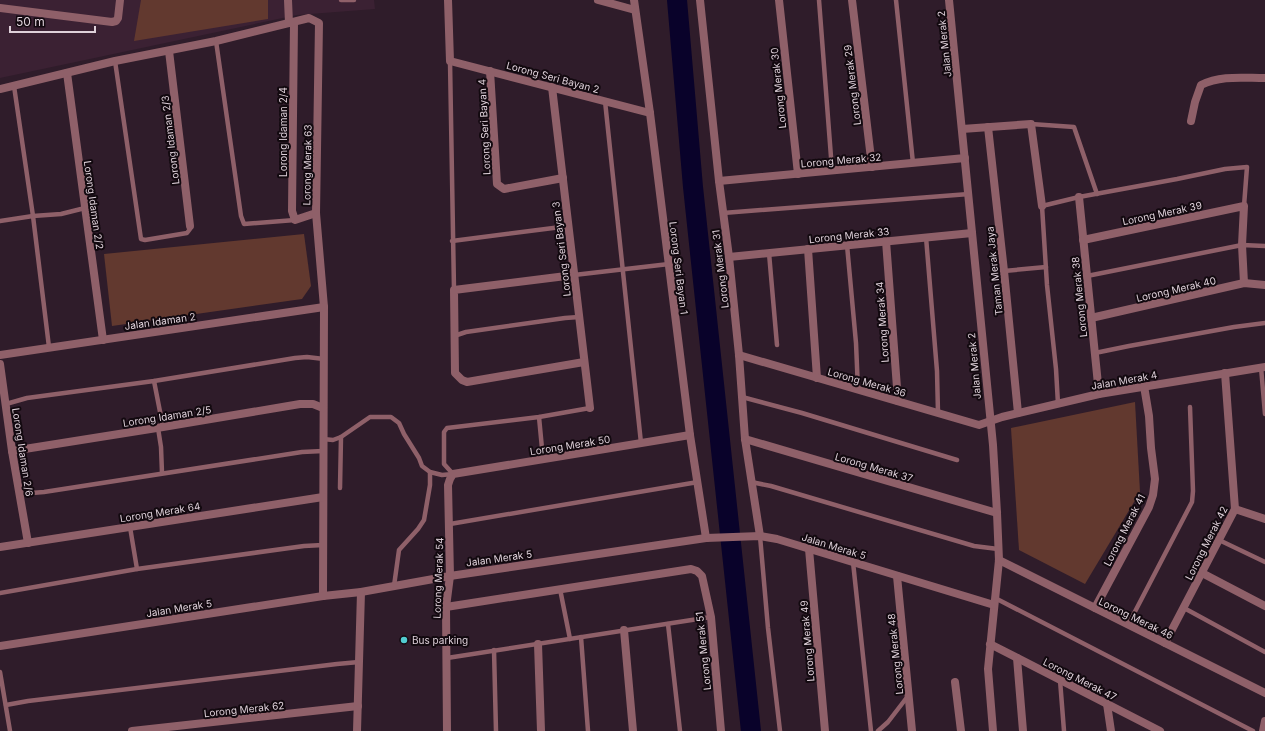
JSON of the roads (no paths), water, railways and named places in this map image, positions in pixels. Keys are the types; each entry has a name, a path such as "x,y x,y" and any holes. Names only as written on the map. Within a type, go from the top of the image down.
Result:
{"street":[{"path":"0,8 112,22 116,21 118,18 120,0"},
{"name":"Lorong Idaman 2/4","path":"288,0 291,22 292,211 295,220"},
{"path":"448,0 450,61"},
{"path":"598,0 635,10"},
{"name":"Lorong Seri Bayan 1","path":"634,0 650,113 690,435 706,538"},
{"name":"Lorong Merak 31","path":"700,0 719,181 729,257 739,355 745,439 760,536"},
{"name":"Lorong Merak 30","path":"778,0 798,174"},
{"name":"Lorong Merak 29","path":"852,0 872,167"},
{"name":"Jalan Merak 2","path":"949,0 993,444 998,549 995,602 988,669 993,731"},
{"name":"Lorong Merak 63","path":"291,22 309,18 319,23 316,214 324,307 323,596"},
{"path":"0,89 115,61 216,41 291,22"},
{"name":"Lorong Idaman 2/3","path":"169,51 190,226"},
{"name":"Lorong Seri Bayan 2","path":"450,61 650,113"},
{"name":"Lorong Seri Bayan 4","path":"490,71 497,184 504,189 563,178"},
{"name":"Lorong Idaman 2/2","path":"67,73 103,340"},
{"path":"1191,121 1194,102 1201,86 1211,80 1222,78 1265,78"},
{"name":"Lorong Seri Bayan 3","path":"552,87 590,408"},
{"path":"962,130 1031,124 1042,206"},
{"name":"Taman Merak Jaya","path":"988,127 1018,412"},
{"name":"Lorong Merak 32","path":"719,181 965,158"},
{"name":"Lorong Merak 38","path":"1079,197 1099,394"},
{"path":"1244,206 1242,245 1244,283"},
{"name":"Lorong Merak 39","path":"1083,240 1244,206"},
{"path":"295,220 316,214"},
{"name":"Lorong Merak 33","path":"729,257 972,233"},
{"name":"Lorong Merak 34","path":"886,241 898,401"},
{"path":"808,249 816,378"},
{"path":"574,276 454,290 455,373 462,380 467,382 584,362"},
{"name":"Lorong Merak 40","path":"1091,318 1244,283 1265,285"},
{"name":"Jalan Idaman 2","path":"0,355 324,307"},
{"name":"Lorong Merak 36","path":"739,355 979,425 990,422"},
{"name":"Lorong Idaman 2/6","path":"0,364 12,450 28,543"},
{"name":"Jalan Merak 4","path":"990,422 1018,412 1099,394 1263,367"},
{"name":"Lorong Merak 42","path":"1165,644 1235,509 1225,373"},
{"name":"Lorong Merak 41","path":"1094,608 1149,507 1153,495 1155,479 1149,416 1144,386"},
{"name":"Lorong Idaman 2/5","path":"12,450 160,428 300,404 313,404 324,408"},
{"name":"Lorong Merak 50","path":"454,474 690,435"},
{"name":"Lorong Merak 37","path":"745,439 997,513"},
{"name":"Lorong Merak 54","path":"447,731 446,607 450,576 448,485 454,474"},
{"name":"Lorong Merak 64","path":"0,547 324,497"},
{"path":"1235,509 1265,519"},
{"name":"Jalan Merak 5","path":"0,646 323,596 361,592 450,576 706,538 744,536 760,536 777,539 897,576 995,602"},
{"name":"Lorong Merak 49","path":"809,549 826,731"},
{"name":"Lorong Merak 46","path":"998,560 1265,693"},
{"name":"Lorong Merak 51","path":"560,589 691,569 697,571 702,576 711,617 721,731"},
{"path":"1202,573 1265,606"},
{"name":"Lorong Merak 48","path":"897,576 912,731"},
{"path":"446,607 560,589"},
{"path":"357,731 361,592"},
{"path":"624,630 633,731"},
{"path":"538,644 541,731"},
{"name":"Lorong Merak 47","path":"990,644 1107,704 1147,727 1160,731"},
{"path":"1017,658 1023,731"},
{"path":"955,682 961,731"},
{"path":"1107,704 1111,731"},
{"name":"Lorong Merak 62","path":"132,731 358,706"},
{"path":"1263,731 1265,721"}],"lane":[{"path":"341,0 354,0"},
{"path":"819,0 832,170"},
{"path":"896,0 913,163"},
{"path":"216,41 242,220 244,224 249,224 295,220"},
{"path":"115,61 141,239 145,240 187,233 190,226"},
{"path":"450,61 454,290"},
{"path":"14,86 33,216 49,347"},
{"path":"605,101 641,443"},
{"path":"1031,124 1074,127 1097,194"},
{"path":"1058,404 1042,206 1079,197 1225,169 1246,167 1244,206"},
{"path":"723,213 969,194"},
{"path":"0,221 33,216 62,214 84,208"},
{"path":"452,241 569,226"},
{"path":"926,237 937,371 938,413"},
{"path":"847,245 856,343 858,390"},
{"path":"1087,276 1242,245 1265,246"},
{"path":"769,253 778,346"},
{"path":"574,276 669,264"},
{"path":"1004,271 1046,267"},
{"path":"454,336 466,332 579,317"},
{"path":"1095,353 1234,327 1265,323"},
{"path":"6,404 28,398 154,381 295,358 307,357 324,359"},
{"path":"1263,367 1265,414"},
{"path":"154,381 160,428 162,474"},
{"path":"742,397 802,413 957,460"},
{"path":"1128,625 1192,502 1193,491 1190,407"},
{"path":"454,474 444,464 444,432 447,428 539,417 590,408"},
{"path":"323,439 333,440 341,437 370,417 392,417 399,423 422,466 430,472 442,475 454,474"},
{"path":"539,417 543,460"},
{"path":"340,488 341,437"},
{"path":"19,494 44,492 302,452 324,451"},
{"path":"394,586 400,550 424,520 430,485 430,472"},
{"path":"450,524 698,482"},
{"path":"751,482 772,486 974,546 998,549"},
{"path":"130,527 137,569"},
{"path":"760,536 768,628 780,731"},
{"path":"1219,540 1265,562"},
{"path":"0,593 137,569 304,546 323,545"},
{"path":"853,562 871,731"},
{"path":"560,589 570,639"},
{"path":"995,602 1253,731"},
{"path":"1184,608 1265,652"},
{"path":"447,658 711,617"},
{"path":"668,624 680,731"},
{"path":"581,637 588,731"},
{"path":"494,650 496,731"},
{"path":"6,705 167,683 359,662"},
{"path":"0,672 10,731"},
{"path":"1060,680 1064,731"},
{"path":"878,731 888,722 909,695"}],"waterway":[{"path":"677,0 693,187 751,731"}],"place":[{"name":"Bus parking","path":"404,640"}]}
